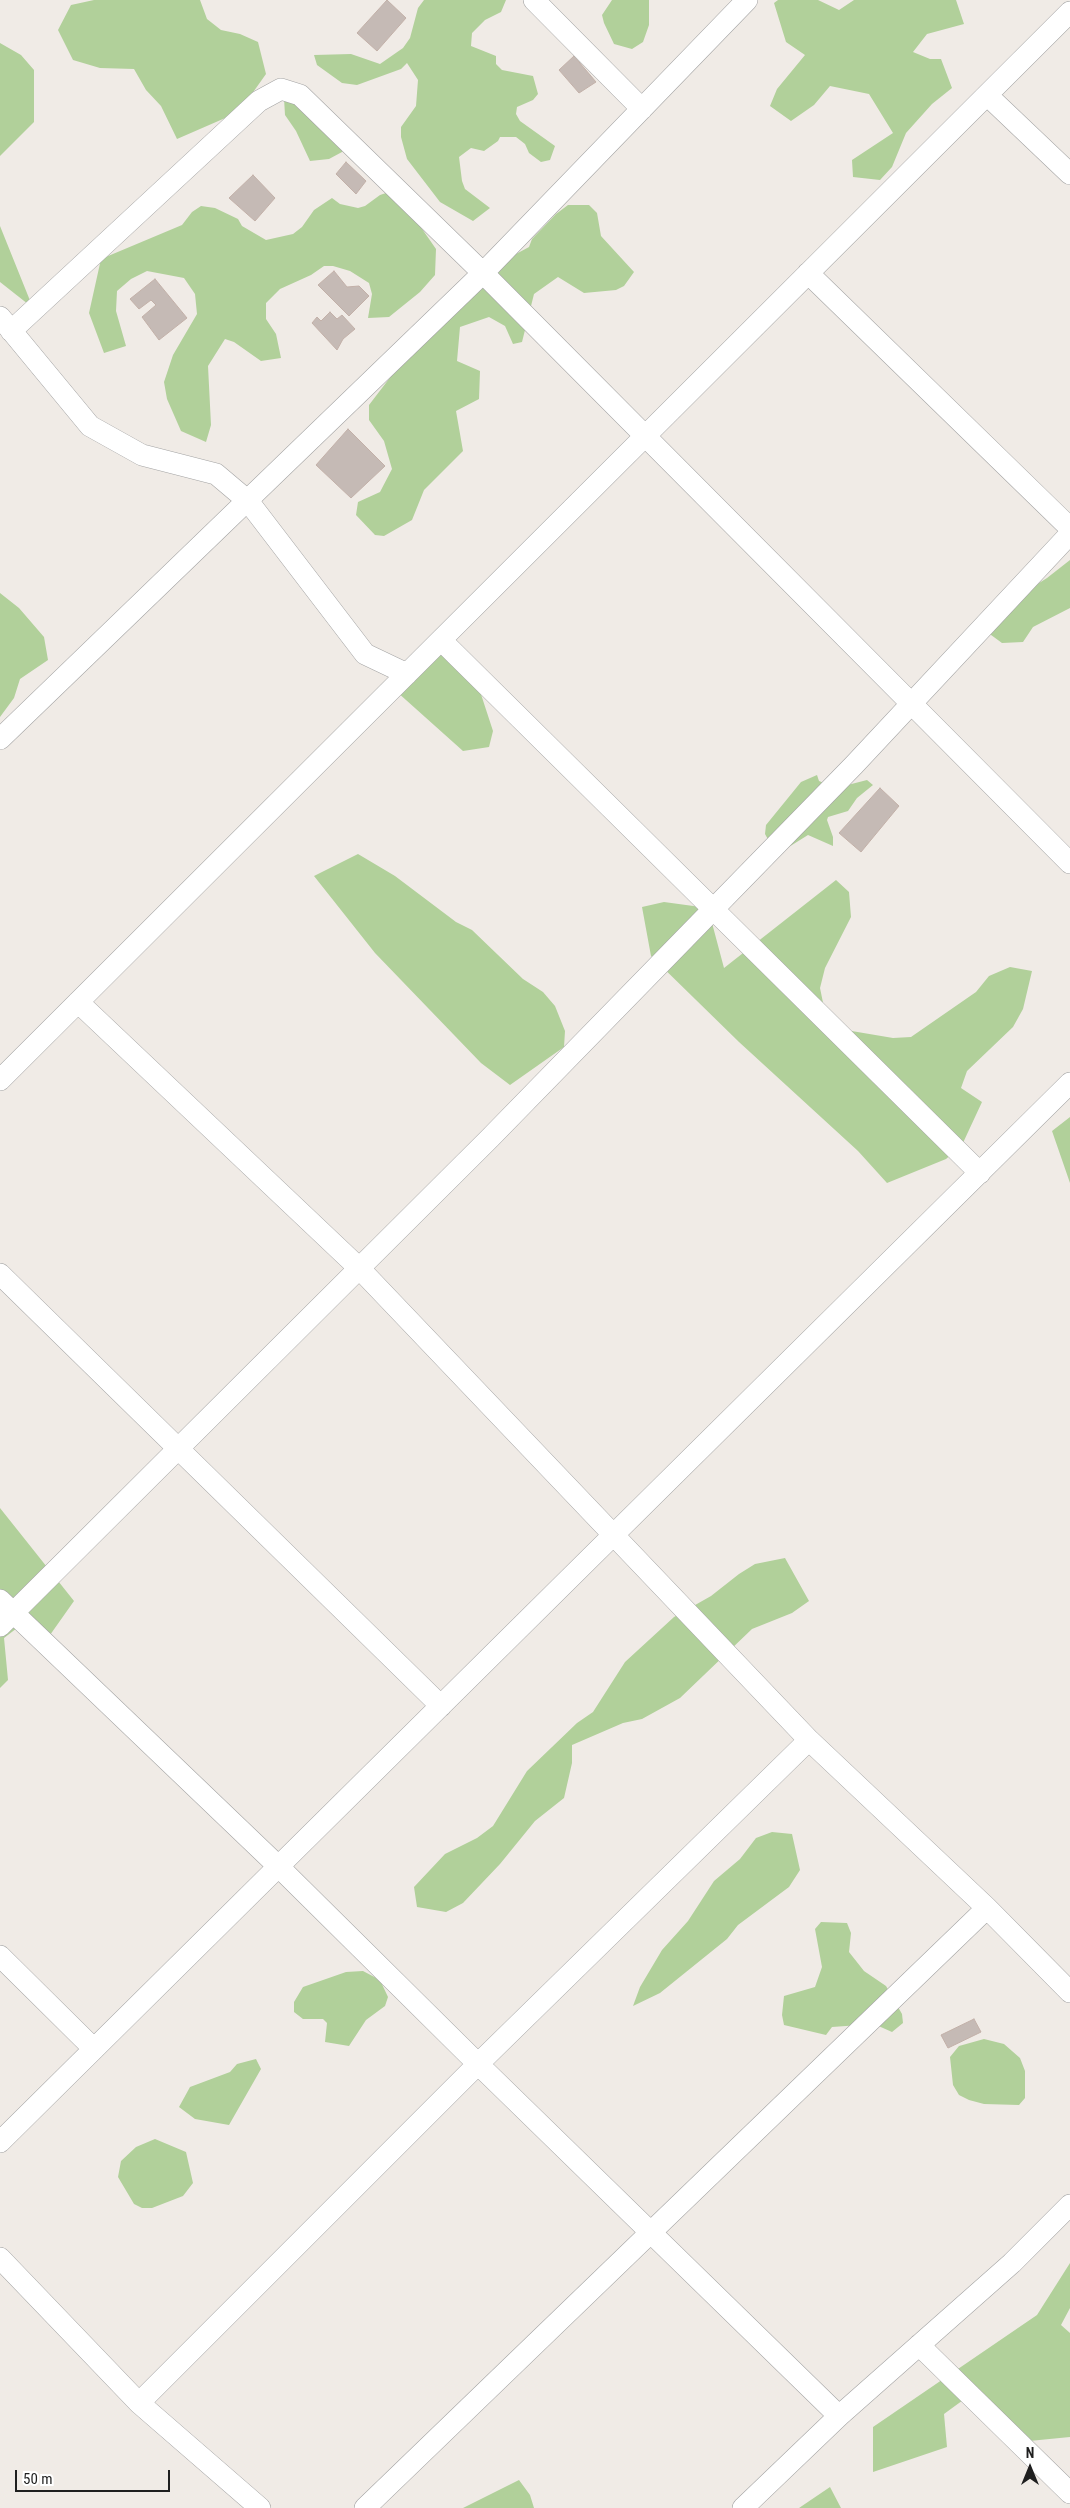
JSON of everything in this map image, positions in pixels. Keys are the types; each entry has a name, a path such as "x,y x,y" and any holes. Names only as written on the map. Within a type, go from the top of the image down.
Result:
{"street":[{"path":"534,0 642,109"},
{"path":"0,739 483,273 747,0"},
{"path":"0,1080 1070,12"},
{"path":"407,674 365,654 248,501 216,474 142,455 90,426 6,324 259,101 281,90 300,95 483,273 1070,862"},
{"path":"987,95 1070,174"},
{"path":"808,273 1070,528"},
{"path":"839,2416 279,1867 4,1613 178,1449 490,1138 1066,544"},
{"path":"441,640 980,1173"},
{"path":"78,1002 359,1268 809,1740 987,1908 1070,1992"},
{"path":"0,2142 1070,1083"},
{"path":"0,1274 441,1706"},
{"path":"139,2403 478,2064 809,1740"},
{"path":"365,2508 652,2234 987,1908"},
{"path":"0,1956 94,2049"},
{"path":"743,2508 839,2416 1012,2263 1070,2205"},
{"path":"0,2258 139,2403 260,2508"},
{"path":"919,2345 1070,2493"}],"green space":[{"path":"94,0 200,0 207,19 221,30 240,34 258,42 266,74 239,112 177,139 161,106 146,90 134,69 100,68 73,60 58,30 71,5"},
{"path":"424,0 506,0 501,12 485,20 472,33 471,46 496,56 496,64 502,70 533,76 538,94 533,100 517,107 516,114 520,121 555,146 550,160 541,162 529,153 525,144 516,137 500,137 498,141 484,151 471,148 459,157 465,189 490,208 473,221 440,202 407,159 401,137 401,127 416,106 418,80 407,63 401,69 357,85 342,83 317,65 314,55 351,54 380,64 403,48 410,38 418,8"},
{"path":"612,0 649,0 649,25 643,42 632,49 614,44 604,23 602,15"},
{"path":"778,0 818,0 839,10 854,0 956,0 964,24 927,34 913,52 930,59 941,59 952,88 932,104 906,133 892,167 880,180 853,177 852,160 893,133 869,94 830,86 814,105 791,121 770,106 777,89 805,55 786,42 774,3"},
{"path":"0,43 21,55 34,70 34,122 0,156"},
{"path":"299,90 343,138 342,152 329,159 310,161 296,131 285,115 284,98"},
{"path":"389,192 411,213 436,249 435,275 420,292 389,317 368,318 372,294 369,283 350,271 333,266 324,266 311,275 280,289 266,303 266,319 276,334 281,358 261,361 234,342 225,339 208,366 211,425 206,442 181,431 167,399 164,382 173,355 197,314 195,294 184,278 147,271 131,279 117,291 116,311 126,346 104,353 89,313 101,259 182,225 192,212 201,206 215,208 238,219 242,226 266,240 293,234 302,227 314,210 332,198 340,204 358,208"},
{"path":"568,205 589,205 597,213 601,236 634,272 624,286 616,290 584,293 558,277 534,294 522,342 513,344 505,326 489,317 460,327 457,361 480,371 479,399 456,411 463,451 424,490 412,520 384,536 375,535 356,515 358,502 380,492 392,469 384,441 369,420 369,405 392,375 503,261 529,247 532,239 556,214"},
{"path":"0,226 33,308 0,282"},
{"path":"1070,560 1070,608 1033,627 1023,642 1002,643 987,632 1017,597 1047,578"},
{"path":"0,593 19,608 44,637 48,660 20,679 14,698 0,717"},
{"path":"431,639 476,679 493,731 489,747 463,751 387,683"},
{"path":"817,775 819,781 836,788 867,780 873,785 857,798 848,811 828,817 827,820 833,837 833,846 808,835 784,850 775,852 765,834 766,825 801,782"},
{"path":"358,854 395,876 456,922 472,930 523,979 543,992 555,1006 565,1031 564,1047 510,1085 481,1063 375,953 314,876"},
{"path":"836,880 849,892 851,917 825,968 820,988 828,1027 893,1038 911,1037 976,992 989,976 1010,967 1032,971 1023,1009 1013,1027 967,1071 961,1088 982,1102 962,1145 946,1159 887,1183 858,1151 739,1042 651,956 642,907 664,902 708,908 724,968"},
{"path":"1070,1117 1070,1183 1052,1131"},
{"path":"0,1508 74,1601 50,1635 21,1625 4,1638 8,1680 0,1688"},
{"path":"785,1558 809,1601 792,1613 752,1629 680,1698 642,1719 623,1723 572,1745 572,1763 564,1798 535,1821 500,1864 463,1903 446,1912 417,1907 414,1887 445,1854 477,1838 493,1826 527,1771 577,1723 593,1712 625,1662 674,1617 711,1596 739,1574 755,1564"},
{"path":"772,1832 792,1834 800,1870 789,1887 738,1925 727,1939 660,1993 633,2006 640,1987 662,1950 688,1921 714,1881 740,1859 756,1838"},
{"path":"821,1922 847,1923 851,1933 849,1952 864,1971 886,1986 902,2014 903,2023 892,2032 874,2024 832,2027 826,2035 784,2025 782,2015 784,1996 815,1987 822,1967 815,1929"},
{"path":"363,1971 380,1980 388,1997 385,2006 366,2020 349,2046 325,2042 327,2023 323,2019 303,2019 294,2012 294,2002 303,1987 346,1972"},
{"path":"984,2039 1004,2044 1020,2058 1025,2071 1025,2098 1019,2105 984,2104 969,2100 959,2095 953,2085 950,2057 959,2046"},
{"path":"256,2059 261,2069 229,2125 195,2119 179,2107 190,2087 230,2072 237,2064"},
{"path":"155,2139 186,2152 193,2183 183,2196 152,2208 142,2208 134,2204 118,2177 121,2161 136,2147"},
{"path":"1070,2263 1070,2308 1061,2325 1070,2333 1070,2437 1019,2442 970,2395 944,2414 947,2447 873,2472 873,2427 1037,2315"},
{"path":"519,2480 530,2495 534,2508 463,2508"},
{"path":"830,2487 841,2508 799,2508"}],"building":[{"path":"387,0 406,18 377,51 357,33"},
{"path":"574,56 596,82 579,93 559,70"},
{"path":"346,162 366,181 356,194 336,174"},
{"path":"253,175 275,198 255,221 229,198"},
{"path":"334,271 347,287 359,286 369,296 349,316 318,285"},
{"path":"155,279 187,318 159,340 142,317 156,305 151,300 139,309 130,299"},
{"path":"330,312 337,319 342,315 355,329 343,339 337,350 312,323 317,317 321,321"},
{"path":"348,429 385,466 351,498 316,465"},
{"path":"880,788 899,806 861,852 839,833"},
{"path":"974,2019 981,2032 948,2048 941,2035"}]}
